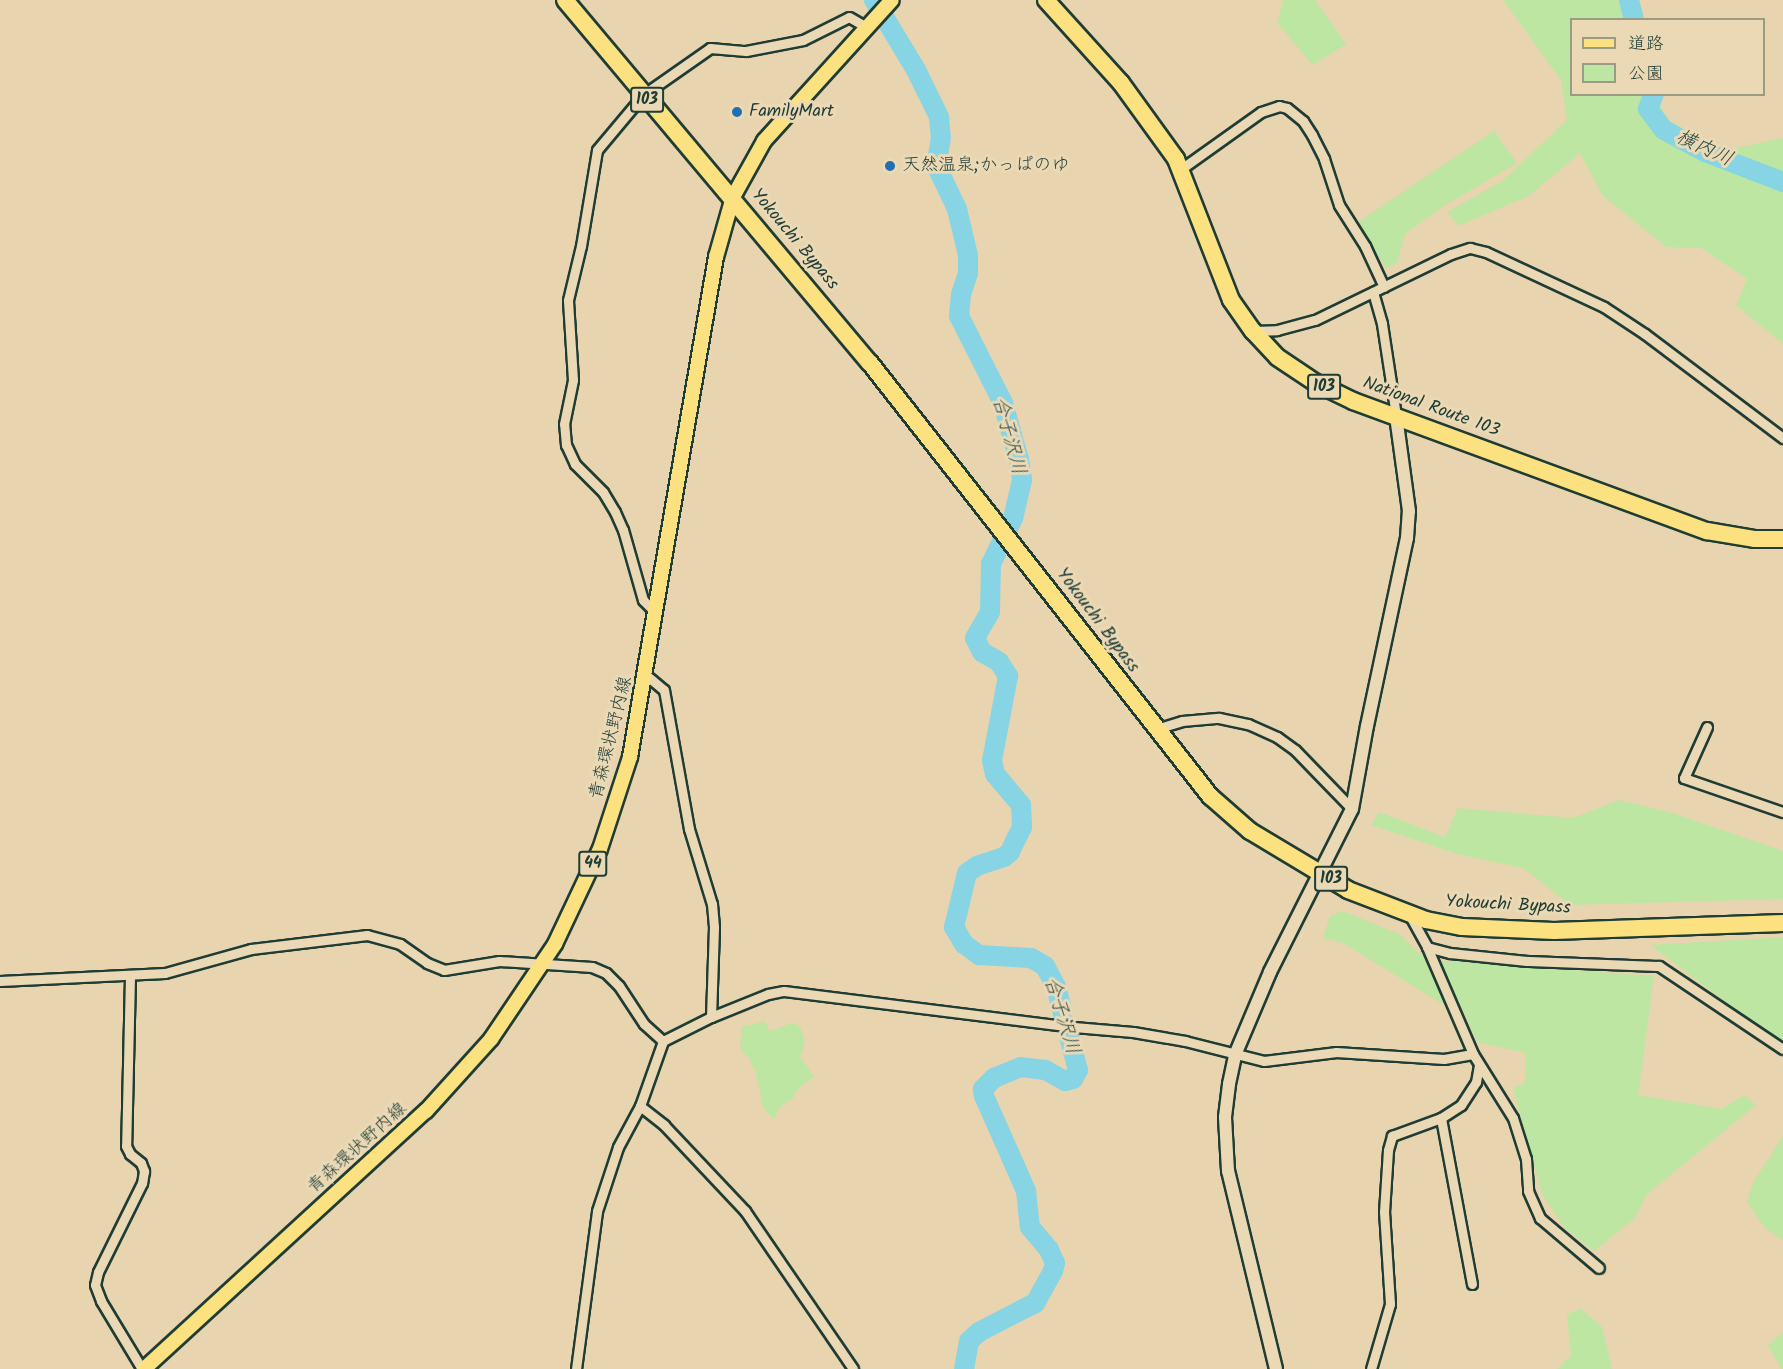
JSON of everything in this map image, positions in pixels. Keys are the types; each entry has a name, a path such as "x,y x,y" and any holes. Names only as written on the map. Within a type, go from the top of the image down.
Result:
{"highway":[{"name":"Yokouchi Bypass","path":"565,0 643,95 733,197 988,511 1210,796 1251,831 1348,890 1426,920 1462,927 1554,931 1783,923"},
{"name":"National Route 103","path":"1048,1 1121,83 1181,169 1231,300 1253,332 1277,357 1316,383 1353,401 1707,531 1755,539 1783,539"}],"main road":[{"name":"青森環状野内線","path":"143,1369 426,1111 491,1039 555,944 600,849 630,757 646,675 663,553 716,257 733,197 764,141 890,3"}],"street":[{"path":"656,613 643,600 623,530 615,512 603,492 575,464 566,445 564,424 573,380 568,300 582,246 597,150 643,95 710,48 746,51 803,40 849,17 868,25"},
{"path":"1181,169 1261,112 1279,106 1287,108 1303,121 1312,135 1324,159 1339,205 1365,246 1384,287"},
{"path":"1253,332 1277,330 1315,320 1451,254 1470,248 1486,252 1604,308 1645,333 1783,438"},
{"path":"1276,1369 1228,1171 1225,1117 1235,1054 1270,972 1352,810 1366,726 1407,538 1409,511 1396,416 1382,324 1373,292"},
{"path":"646,675 663,690 689,829 712,904 714,927 711,1017"},
{"path":"1156,729 1182,721 1219,718 1248,724 1277,737 1295,750 1352,810"},
{"path":"1707,727 1684,778 1783,812"},
{"path":"1409,913 1413,926 1427,947 1473,1054 1513,1119 1526,1159 1528,1191 1539,1218 1599,1268"},
{"path":"0,981 45,977 130,976 165,973 251,949 367,935 400,944 427,963 444,970 499,961 592,967 606,974 619,986 644,1024 663,1041"},
{"path":"1427,947 1527,961 1659,966 1783,1049"},
{"path":"130,976 126,1146 130,1154 141,1163 144,1171 142,1183 98,1272 95,1285 101,1301 143,1369"},
{"path":"576,1369 597,1211 618,1147 640,1106 663,1041 711,1017 768,994 783,991 1074,1027 1133,1032 1185,1041 1264,1061 1336,1052 1444,1059 1473,1054"},
{"path":"1371,1369 1390,1304 1384,1212 1388,1150 1392,1136 1441,1118 1461,1105 1476,1082 1479,1065"},
{"path":"640,1106 680,1141 745,1211 853,1369"},
{"path":"1441,1118 1472,1284"}],"green space":[{"path":"1283,0 1315,0 1346,44 1313,65 1277,23"},
{"path":"1503,0 1620,0 1629,18 1570,18 1570,96 1656,96 1668,120 1722,151 1783,138 1783,344 1736,305 1747,279 1701,248 1666,247 1602,195 1580,153 1529,196 1458,226 1447,212 1502,181 1567,120 1561,80"},
{"path":"1494,131 1517,163 1442,207 1405,234 1397,263 1386,268 1357,223"},
{"path":"1619,800 1673,813 1783,851 1783,899 1570,905 1523,868 1457,854 1371,825 1379,812 1445,837 1458,808 1573,818"},
{"path":"1343,911 1401,935 1417,952 1444,961 1654,976 1638,1095 1721,1109 1744,1095 1756,1105 1647,1194 1634,1219 1594,1251 1565,1228 1542,1194 1513,1088 1525,1083 1526,1053 1477,1042 1463,1010 1439,1002 1343,943 1323,938 1330,916"},
{"path":"1783,937 1783,1045 1650,945"},
{"path":"765,1021 769,1031 793,1023 800,1027 805,1042 800,1057 814,1076 797,1090 794,1097 780,1107 774,1120 763,1107 756,1073 748,1057 740,1048 742,1027"},
{"path":"1783,1136 1783,1240 1765,1228 1747,1202 1753,1183"},
{"path":"1580,1308 1602,1327 1612,1369 1557,1369 1571,1356 1567,1315"},
{"path":"1783,1332 1783,1369 1782,1369 1768,1346"}],"waterway":[{"name":"合子沢川","path":"874,0 916,70 939,117 941,138 936,165 957,209 968,255 968,273 961,294 959,316 1003,403 1019,460 1022,480 1013,518 991,564 990,612 975,638 982,652 999,662 1008,676 992,761 995,774 1021,805 1022,827 1010,852 1004,857 977,866 967,873 954,927 964,944 979,955 1031,958 1045,966 1056,987 1078,1070 1073,1079 1065,1081 1045,1070 1021,1067 994,1078 983,1089 1026,1191 1030,1227 1049,1250 1055,1263 1035,1303 979,1332 969,1341 964,1369"},
{"name":"横内川","path":"1629,0 1634,18"},
{"name":"横内川","path":"1653,96 1648,109 1664,130 1705,152 1783,182"}],"place":[{"name":"FamilyMart","path":"737,112"},
{"name":"天然温泉;かっぱのゆ","path":"890,166"}]}
